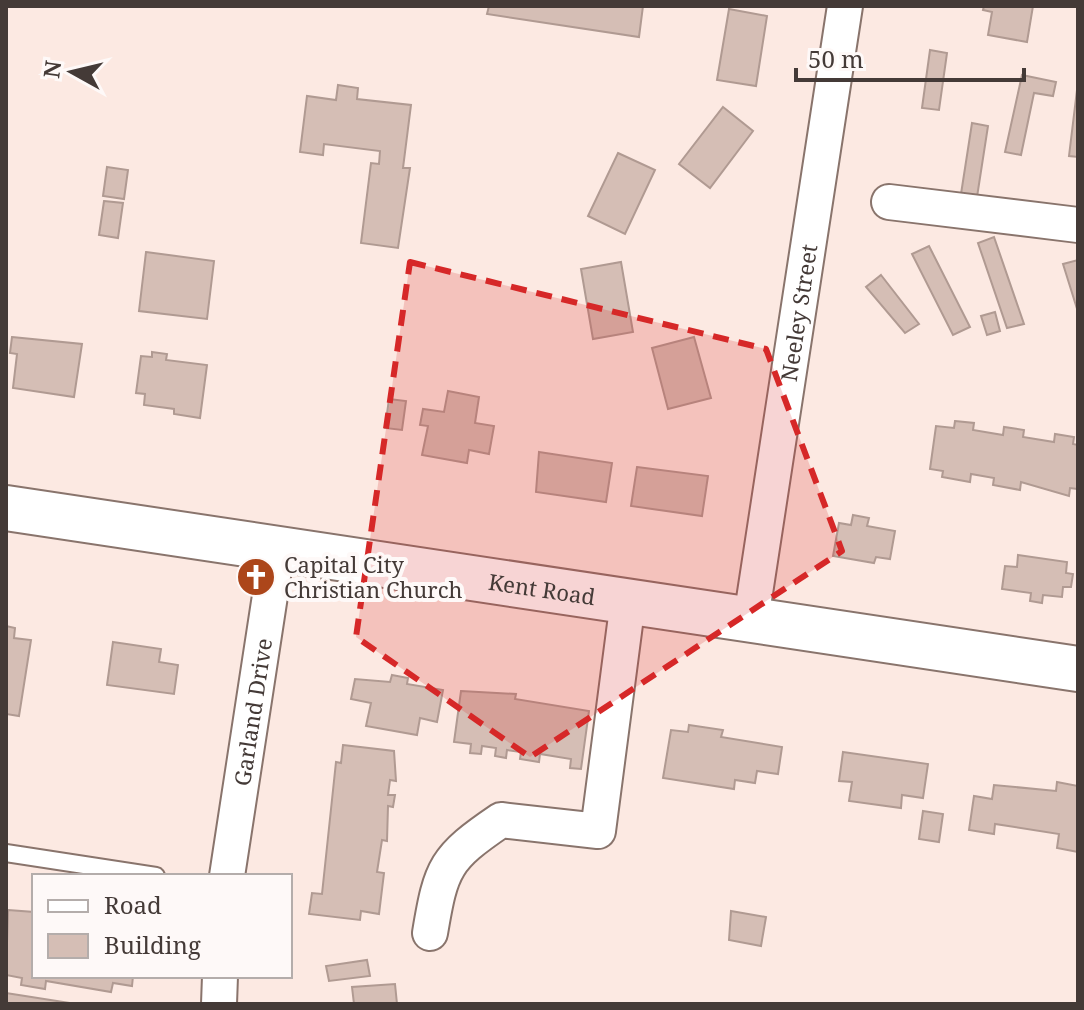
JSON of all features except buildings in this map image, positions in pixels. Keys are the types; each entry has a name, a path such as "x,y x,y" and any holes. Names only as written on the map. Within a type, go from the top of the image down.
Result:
{"street":[{"name":"Neeley Street","path":"751,619 845,6"},
{"path":"889,202 1078,225"},
{"name":"Kent Road","path":"6,508 1078,669"},
{"name":"Garland Drive","path":"227,874 277,550"},
{"path":"430,933 438,881 463,846 501,820 598,831 628,601"},
{"path":"219,1004 220,978"}],"lane":[{"path":"6,853 143,874"}],"highlighted area":[{"path":"410,262 766,349 842,551 530,757 356,637"}],"place":[{"name":"Capital City Christian Church","path":"256,577"}]}
